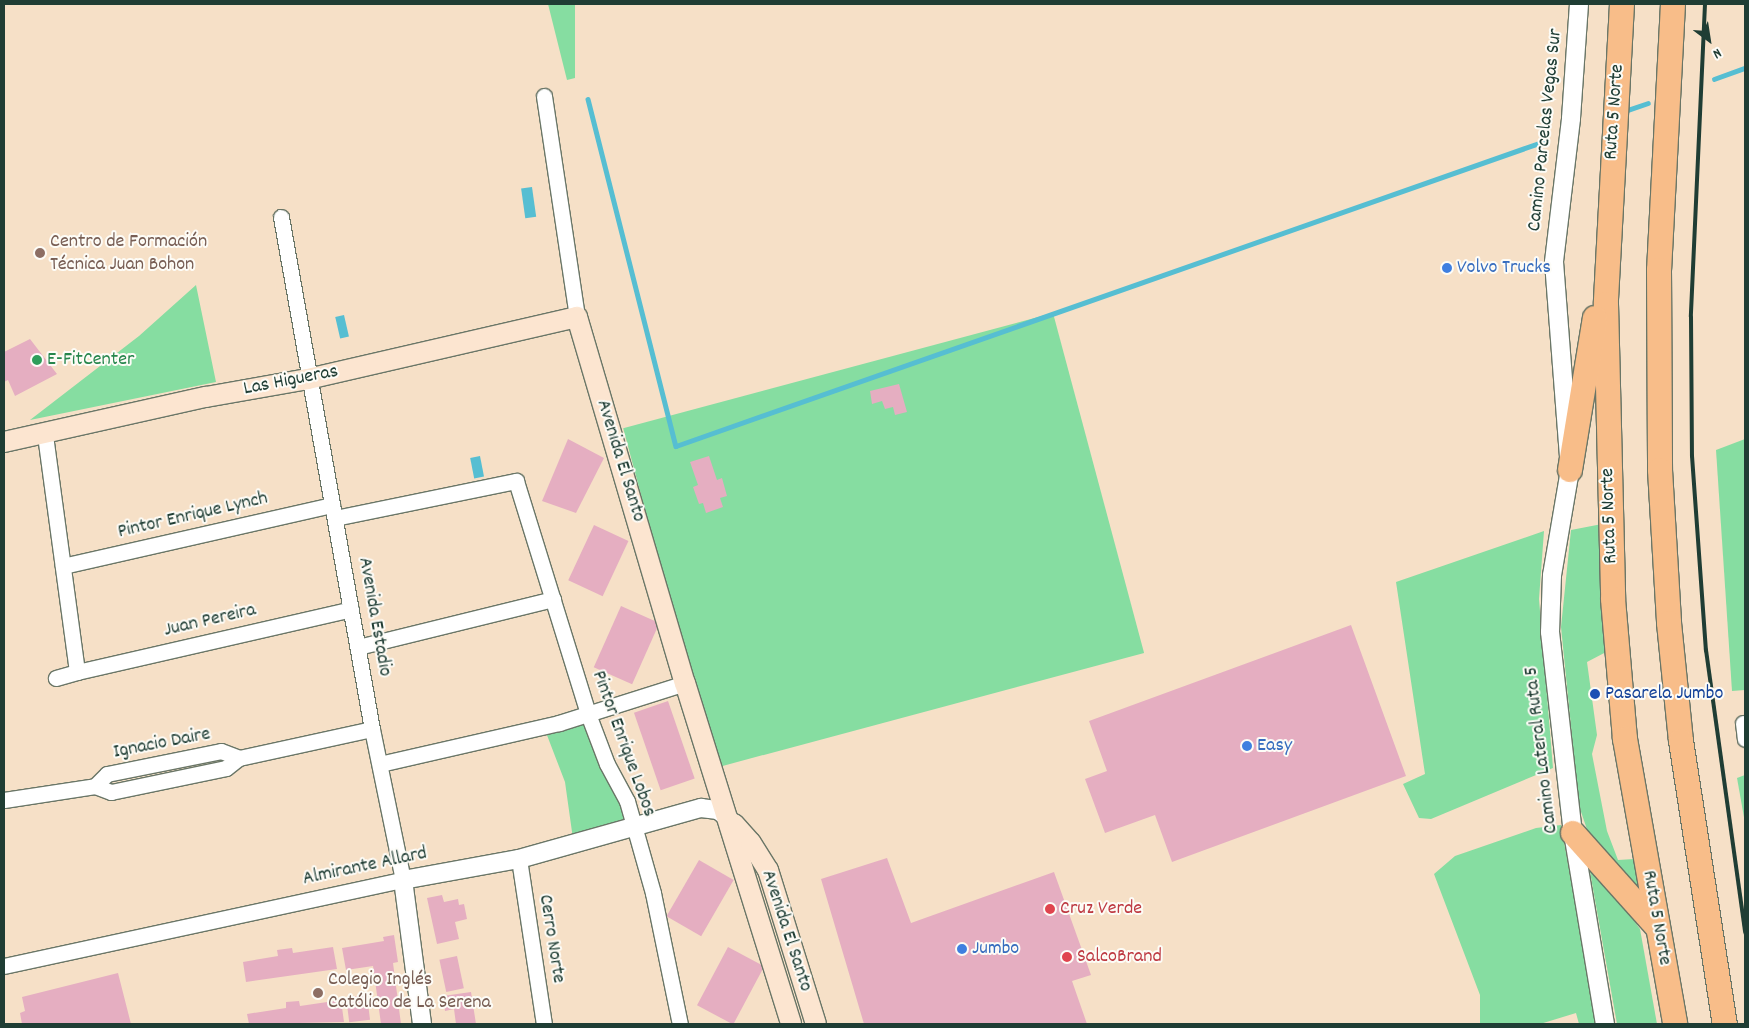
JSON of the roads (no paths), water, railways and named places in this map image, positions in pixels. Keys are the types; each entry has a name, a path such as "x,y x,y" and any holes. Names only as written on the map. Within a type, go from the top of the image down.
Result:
{"highway":[{"name":"Ruta 5 Norte","path":"1622,4 1607,252 1607,401 1615,645 1625,739 1675,1024"},
{"path":"1673,4 1658,280 1660,479 1669,623 1681,741 1725,1024"},
{"path":"1570,470 1607,252"},
{"path":"1573,833 1657,928"}],"main road":[{"name":"Las Higueras","path":"4,442 45,435 206,397 308,379 577,317"},
{"name":"Avenida El Santo","path":"577,317 684,683 729,819 791,1024"},
{"name":"Avenida El Santo","path":"729,819 751,843 768,870 816,1024"}],"street":[{"name":"Camino Parcelas Vegas Sur","path":"1570,470 1554,262 1571,120 1579,4"},
{"name":"Avenida El Santo","path":"544,96 577,317"},
{"name":"Avenida Estadio","path":"281,217 308,379 334,511 372,729 403,880 422,1024"},
{"path":"45,435 77,672"},
{"name":"Camino Lateral Ruta 5","path":"1570,470 1552,575 1550,622 1552,663 1573,833 1605,1024"},
{"name":"Pintor Enrique Lynch","path":"62,566 334,511 516,481"},
{"name":"Pintor Enrique Lobos","path":"516,481 588,714 607,764 627,801 633,828 653,893 680,1024"},
{"path":"358,647 553,599"},
{"name":"Juan Pereira","path":"56,678 351,609"},
{"path":"380,764 588,714 684,683"},
{"path":"1744,723 1745,739"},
{"name":"Ignacio Daire","path":"4,800 95,786 107,774 221,751 239,758 372,729"},
{"name":"Almirante Allard","path":"4,966 403,880 519,860 701,808 718,810 729,819"},
{"name":"Cerro Norte","path":"519,860 544,1024"}],"water":[{"path":"532,187 536,217 525,218 521,189"},
{"path":"344,315 349,336 340,338 335,317"},
{"path":"480,456 484,477 474,479 470,458"}],"waterway":[{"path":"1714,79 1745,68"},
{"path":"588,99 676,446 1542,142"},
{"path":"1625,111 1648,103"}],"railway":[{"path":"1705,4 1691,317 1692,456 1706,650 1745,932"}],"place":[{"name":"Centro de Formación Técnica Juan Bohon","path":"40,253"},
{"name":"Volvo Trucks","path":"1447,268"},
{"name":"E-FitCenter","path":"37,360"},
{"name":"Pasarela Jumbo","path":"1595,694"},
{"name":"Easy","path":"1247,746"},
{"name":"Cruz Verde","path":"1050,909"},
{"name":"Jumbo","path":"962,949"},
{"name":"SalcoBrand","path":"1067,957"},
{"name":"Colegio Inglés Católico de La Serena","path":"318,993"}]}
